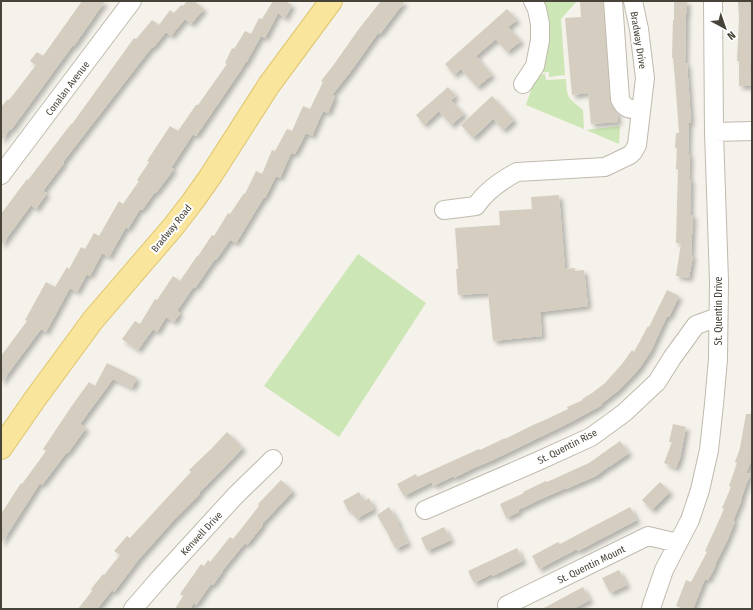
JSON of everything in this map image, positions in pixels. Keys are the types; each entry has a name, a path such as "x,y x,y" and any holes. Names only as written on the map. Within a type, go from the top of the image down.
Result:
{"main road":[{"name":"Bradway Road","path":"1,448 93,320 170,231 193,201 269,85 331,1"}],"street":[{"name":"Conalan Avenue","path":"1,175 132,1"},
{"path":"523,84 535,66 540,40 540,24 537,9 533,1"},
{"path":"612,1 620,99 627,108 632,110 641,110"},
{"name":"Bradway Drive","path":"444,210 476,206 480,200 504,178 516,172 606,167 633,152 636,145 645,78 639,29 632,1"},
{"name":"St. Quentin Drive","path":"651,609 664,570 690,520 700,490 709,450 718,360 719,281 714,132 713,1"},
{"path":"714,132 752,131"},
{"name":"St. Quentin Rise","path":"425,510 591,437 624,413 656,382 696,325 718,317"},
{"name":"Kenwell Drive","path":"133,609 235,496 273,459"},
{"name":"St. Quentin Mount","path":"507,605 648,536 678,543"}],"green space":[{"path":"537,1 577,1 561,19 565,75 549,77 549,72 536,73 550,31"},
{"path":"545,74 546,80 566,79 569,98 583,110 584,129 526,105 536,75"},
{"path":"620,126 619,144 586,130"},
{"path":"358,254 426,303 339,437 264,386"}],"building":[{"path":"82,1 105,1 74,46 73,45 11,130 10,129 1,141 1,107 8,99 9,100 36,65 30,61 37,52 43,56"},
{"path":"187,1 194,1 204,9 191,24 185,19 171,36 166,32 153,48 152,47 63,162 64,163 43,191 47,193 36,209 31,205 1,246 1,214 27,179 28,180 72,124 134,38 136,39 152,20 159,25 170,10 174,13"},
{"path":"273,1 285,1 292,5 285,18 278,13 265,38 261,36 246,63 196,136 193,134 171,168 174,169 142,210 140,209 128,229 126,227 109,257 102,253 90,276 87,274 77,292 70,288 46,332 41,329 1,383 1,356 27,321 25,320 46,282 55,287 67,267 69,269 81,247 85,249 94,233 99,236 119,201 123,204 139,181 137,180 149,162 147,161 170,126 178,131 227,64 225,63 232,48 234,49 245,31 251,34 259,18 262,19"},
{"path":"381,1 405,1 380,34 378,33 332,95 335,96 328,113 323,111 312,136 306,133 295,154 291,153 280,178 276,176 265,198 264,197 236,243 230,240 216,260 215,259 177,311 180,313 174,322 166,317 157,332 153,329 138,350 122,339 135,321 140,324 155,299 157,300 173,276 180,281 212,235 214,236 228,213 230,214 244,193 245,194 256,171 262,174 272,150 275,151 287,129 292,131 303,106 310,109 323,82 321,81"},
{"path":"580,1 603,1 610,100 617,113 618,122 591,124 588,93 572,95 565,18 581,17"},
{"path":"674,1 687,1 685,63 687,63 691,122 689,123 688,154 690,154 689,179 691,179 690,215 693,215 691,255 693,255 689,278 676,276 681,243 676,243 678,169 676,169 677,148 675,148 676,133 679,133 672,58"},
{"path":"738,1 752,1 750,69 752,69 752,86 739,86 739,61 737,61 739,19"},
{"path":"507,9 517,20 508,27 521,41 507,52 496,39 476,56 492,75 477,87 461,69 454,75 445,64"},
{"path":"448,87 456,96 451,100 464,114 451,125 439,111 424,125 416,115"},
{"path":"492,96 514,120 503,130 493,119 473,138 461,125"},
{"path":"559,195 565,269 575,268 575,271 584,270 588,306 540,312 542,336 493,341 488,293 458,295 455,228 500,225 499,211 532,209 531,197"},
{"path":"667,290 679,296 669,317 667,316 651,351 639,369 619,390 601,404 602,405 569,423 454,478 454,476 433,486 432,482 404,496 397,484 416,474 417,477 479,449 480,450 568,409 567,407 583,400 582,399 605,383 632,350 634,352 648,326 649,327"},
{"path":"107,363 137,378 132,388 113,379 80,424 86,428 42,485 40,483 1,544 1,514 21,483 22,484 46,451 43,449 71,407 89,382 95,386"},
{"path":"746,414 752,414 752,459 746,473 750,474 733,521 735,521 716,565 708,580 705,579 693,609 685,609 676,606 686,580 691,582 707,552 705,551 724,509 722,508 731,487 729,486 737,463 735,462 740,448"},
{"path":"673,424 686,427 680,458 676,468 664,463 672,442 669,442"},
{"path":"227,432 243,448 172,522 139,559 114,592 112,590 97,609 78,609 92,591 91,589 120,555 114,551 127,536 130,538 191,472 189,470"},
{"path":"620,441 629,453 609,467 608,466 596,476 541,499 518,510 519,512 506,518 500,504 546,481 547,482 589,463"},
{"path":"281,480 293,491 262,524 263,525 247,545 245,543 222,571 213,585 211,584 196,605 194,603 190,609 175,609 183,596 180,594 201,564 204,566 208,560 210,562 230,537 233,539 259,506 258,504"},
{"path":"660,482 670,492 652,510 642,500"},
{"path":"359,492 364,501 369,498 374,509 356,519 352,511 349,512 343,501"},
{"path":"389,507 399,523 398,524 408,543 396,549 377,515"},
{"path":"630,507 637,520 578,551 577,549 539,569 532,556 558,542 560,544"},
{"path":"444,527 451,540 427,551 421,538"},
{"path":"517,548 523,561 493,576 492,574 474,583 468,571"},
{"path":"619,570 627,585 610,593 602,578"},
{"path":"583,587 590,600 573,609 542,609"}]}
